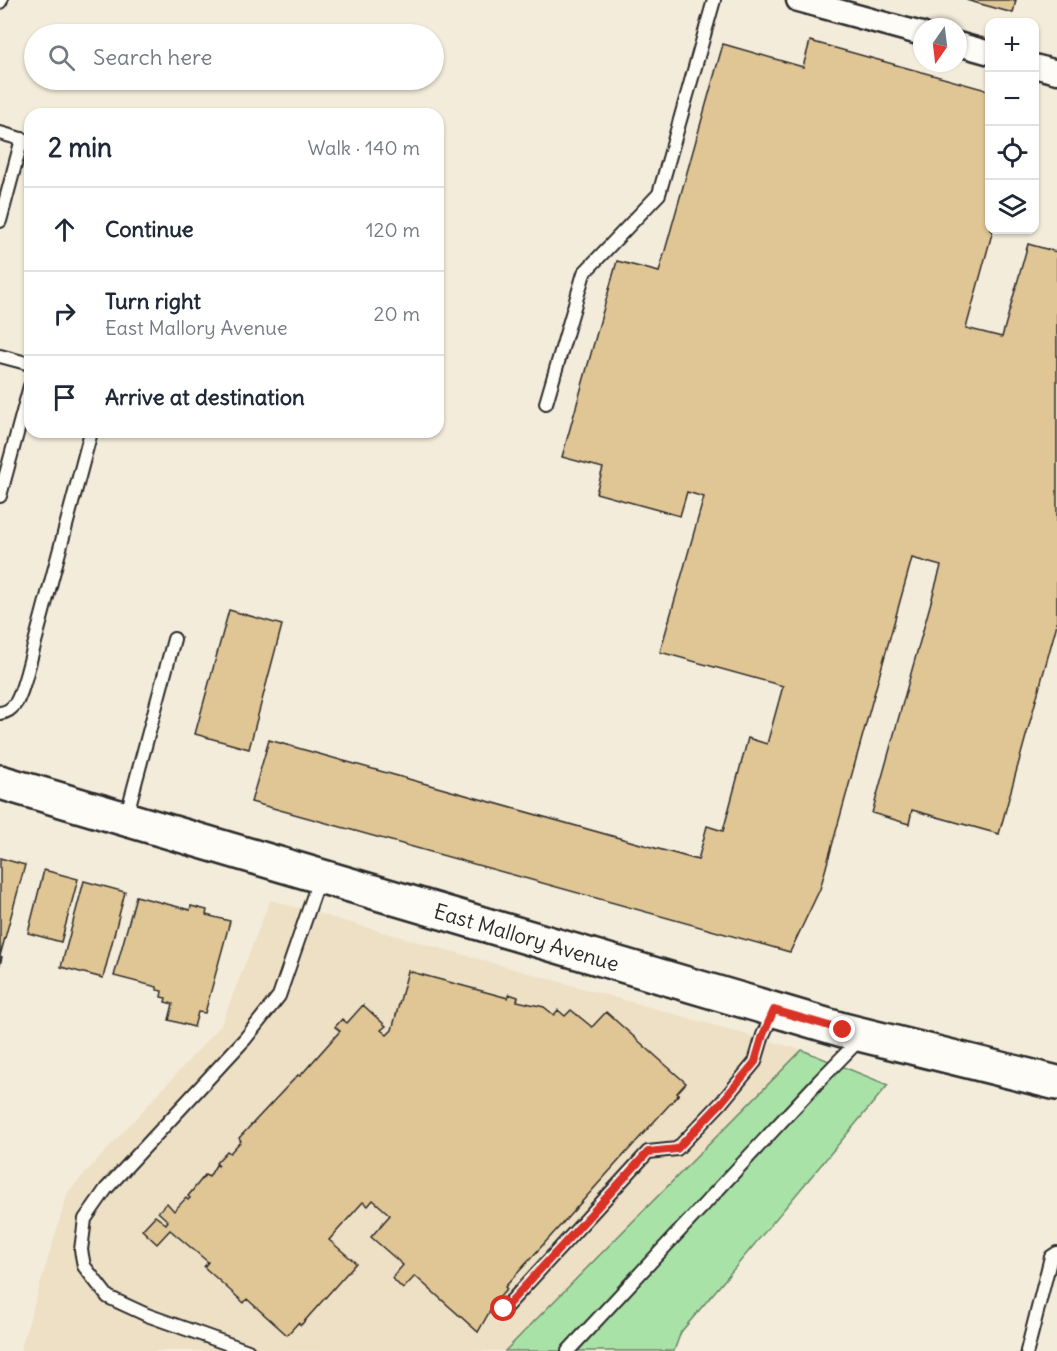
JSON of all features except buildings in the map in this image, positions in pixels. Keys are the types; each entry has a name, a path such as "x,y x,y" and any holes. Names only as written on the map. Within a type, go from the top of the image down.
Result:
{"main road":[{"name":"East Mallory Avenue","path":"0,782 774,1010 1057,1083"}],"street":[{"path":"798,0 913,32"},
{"path":"967,47 985,52"},
{"path":"1039,67 1057,72"}],"lane":[{"path":"546,403 584,273 659,194 714,0"},
{"path":"0,133 24,140"},
{"path":"0,221 24,147"},
{"path":"0,356 24,362"},
{"path":"0,496 24,408"},
{"path":"0,713 6,712 17,703 26,676 89,438"},
{"path":"126,819 174,639"},
{"path":"248,1351 147,1315 108,1297 84,1266 81,1250 85,1219 106,1190 245,1039 279,996 321,876"},
{"path":"504,1309 648,1152 677,1149 721,1103 755,1062 774,1010"},
{"path":"568,1351 864,1035"},
{"path":"1027,1351 1051,1257 1057,1253"}],"shaded area":[{"path":"270,900 802,1050 505,1351 20,1351 68,1192 221,1025"}],"green space":[{"path":"802,1050 888,1085 681,1332 674,1351 505,1351"}],"route":[{"path":"504,1309 648,1152 677,1149 721,1103 755,1062 774,1010 843,1030"}]}
